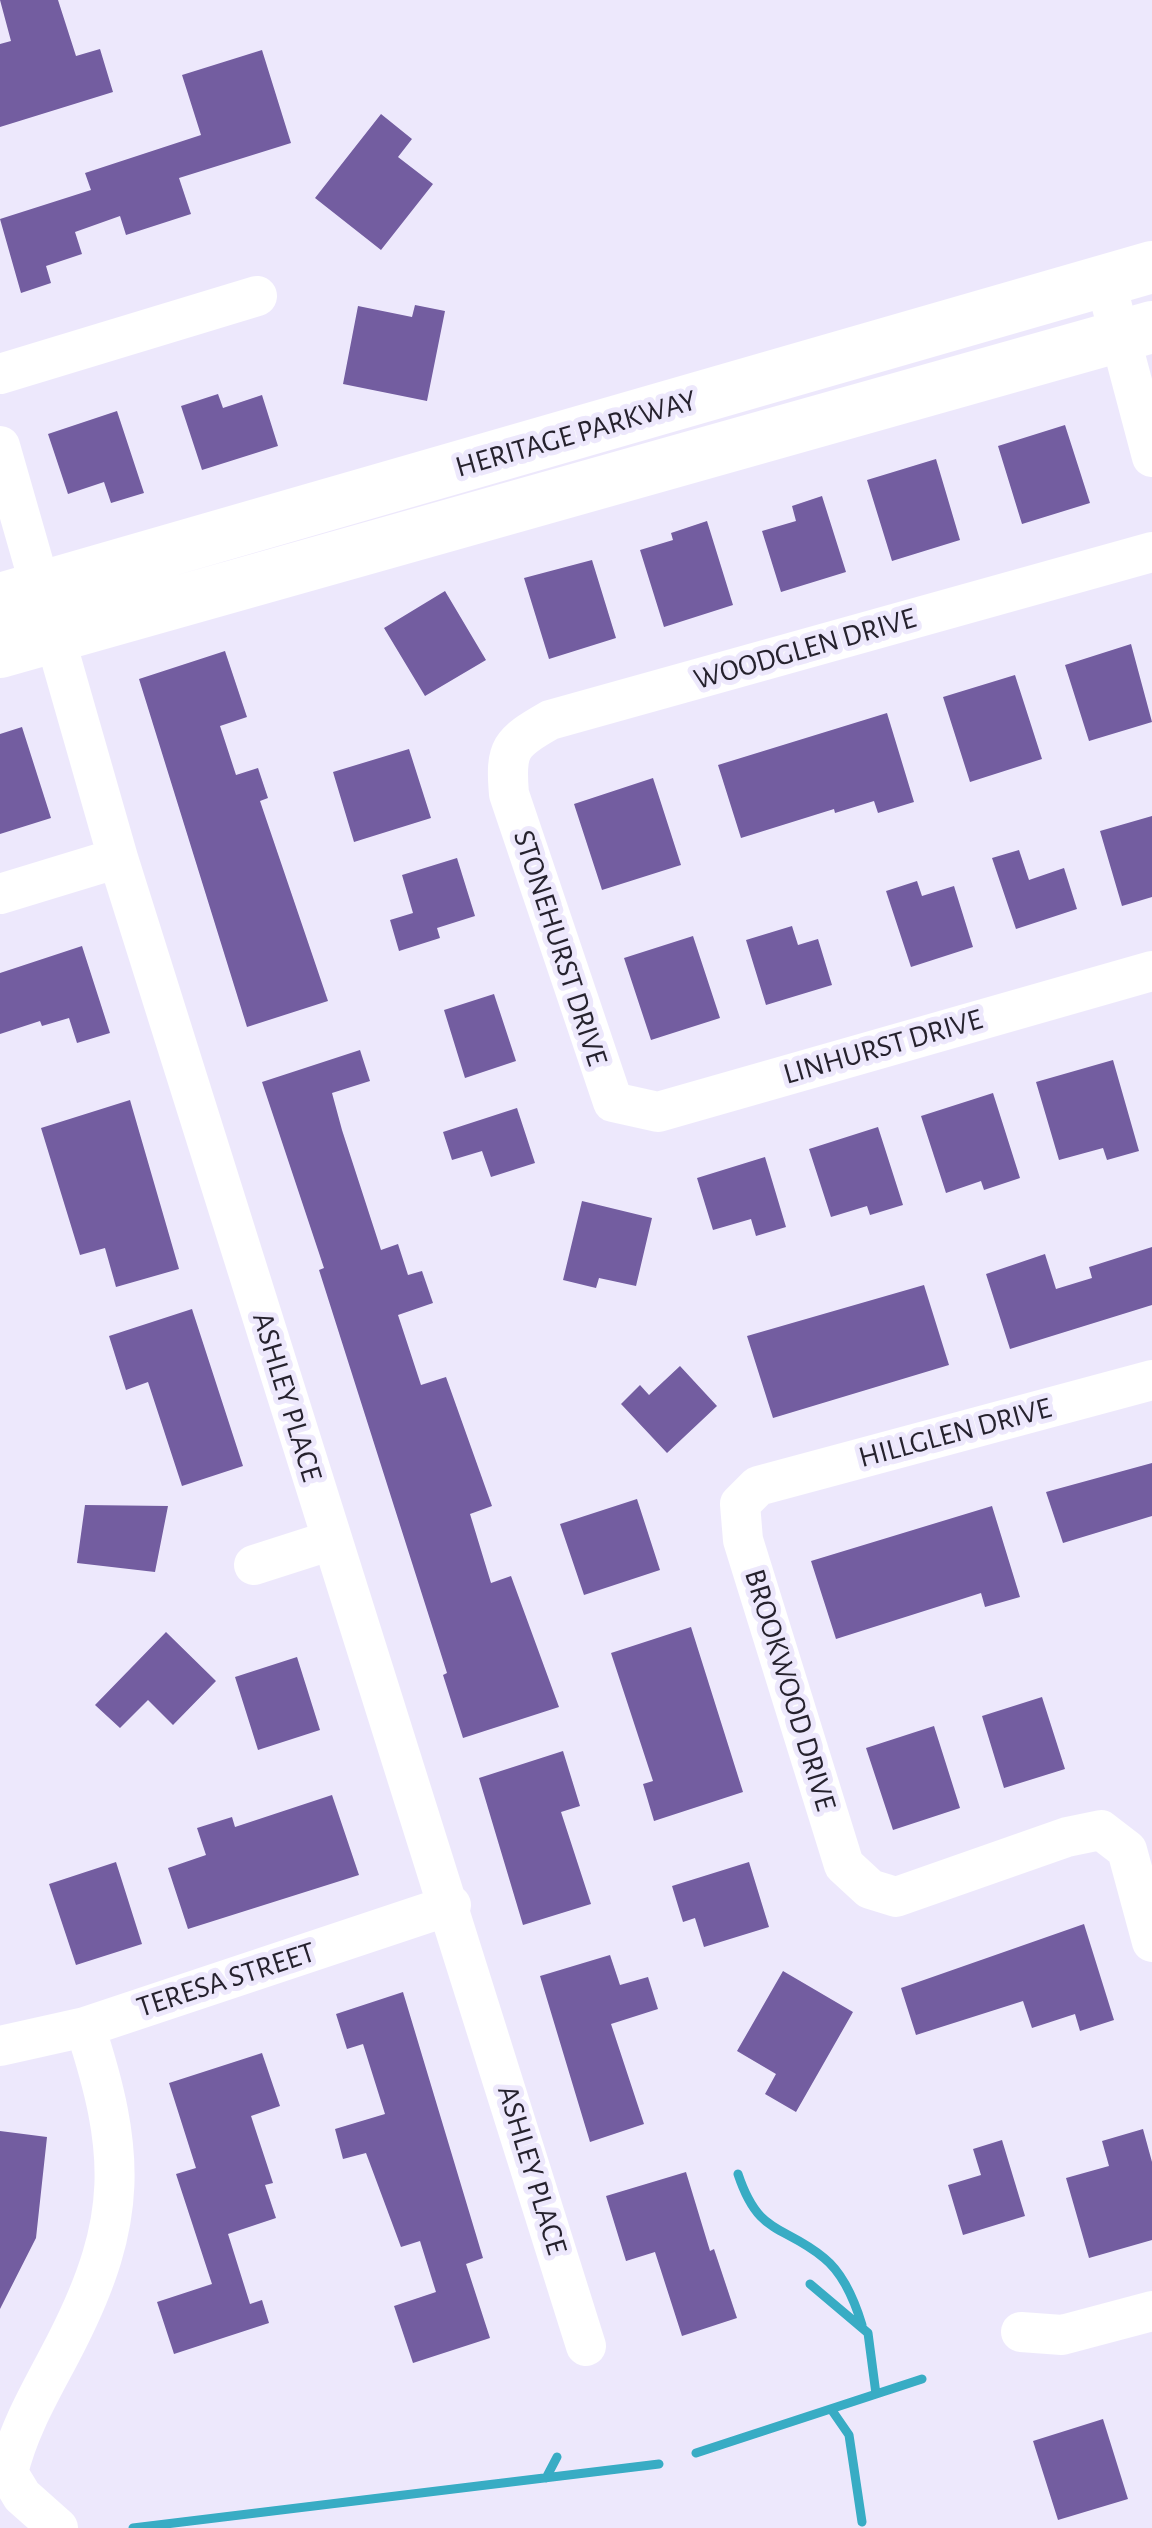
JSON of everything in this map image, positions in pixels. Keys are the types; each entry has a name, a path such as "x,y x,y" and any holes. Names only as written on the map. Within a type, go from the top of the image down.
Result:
{"main road":[{"name":"HERITAGE PARKWAY","path":"0,652 32,608 1128,274"},
{"name":"HERITAGE PARKWAY","path":"32,608 1135,332"}],"street":[{"path":"1128,274 1152,457"},
{"path":"0,374 257,296"},
{"name":"ASHLEY PLACE","path":"0,446 32,608 118,858 451,1906 586,2346"},
{"name":"WOODGLEN DRIVE","path":"509,794 506,758 519,738 550,720 1152,552"},
{"name":"STONEHURST DRIVE","path":"509,794 613,1102"},
{"path":"0,894 118,858"},
{"name":"LINHURST DRIVE","path":"613,1102 658,1112 1152,970"},
{"name":"HILLGLEN DRIVE","path":"758,1486 1152,1380"},
{"name":"BROOKWOOD DRIVE","path":"758,1486 740,1504 743,1540 844,1865 870,1889 896,1897 1067,1837 1101,1830 1126,1850 1152,1942"},
{"path":"254,1565 332,1540"},
{"name":"TERESA STREET","path":"0,2046 85,2027 451,1906"},
{"path":"58,2528 22,2496 8,2473 14,2446 71,2334 106,2246 115,2207 118,2166 111,2118 85,2027"},
{"path":"1021,2332 1062,2335 1152,2310"}],"building":[{"path":"0,0 58,0 76,56 100,49 113,92 0,127 0,44 11,41"},
{"path":"262,50 291,143 179,178 191,214 126,235 120,216 75,232 82,254 46,266 51,283 21,293 0,219 91,190 85,173 201,135 182,75"},
{"path":"381,114 412,139 398,157 433,184 381,250 315,198"},
{"path":"415,305 445,311 427,401 343,384 358,306 412,317"},
{"path":"218,394 223,408 262,395 278,446 202,470 181,406"},
{"path":"117,411 144,493 111,503 104,482 68,494 48,434"},
{"path":"1065,425 1090,503 1022,524 998,446"},
{"path":"936,459 960,540 892,561 867,480"},
{"path":"822,496 846,572 781,592 762,531 796,521 792,506"},
{"path":"707,521 733,605 664,627 640,550 673,540 671,533"},
{"path":"592,560 616,638 549,659 524,578"},
{"path":"445,591 486,660 425,696 384,628"},
{"path":"1131,644 1152,722 1089,741 1065,665"},
{"path":"225,651 247,717 220,726 236,775 258,768 268,798 260,801 328,1001 247,1027 139,679"},
{"path":"1015,675 1042,759 970,782 943,697"},
{"path":"887,713 914,802 878,813 874,801 835,813 834,809 741,838 718,765"},
{"path":"22,727 51,818 0,834 0,734"},
{"path":"409,749 431,818 354,842 333,772"},
{"path":"653,778 681,865 602,890 574,804"},
{"path":"1152,816 1152,897 1122,906 1100,831"},
{"path":"1019,850 1029,880 1064,868 1077,909 1016,929 992,858"},
{"path":"457,858 475,916 437,928 440,938 399,951 390,920 413,913 402,875"},
{"path":"917,881 922,896 954,886 973,947 911,967 886,891"},
{"path":"792,926 798,945 818,939 832,985 766,1005 746,940"},
{"path":"693,936 720,1018 651,1040 624,958"},
{"path":"82,946 110,1033 77,1043 69,1018 42,1026 40,1021 0,1034 0,973"},
{"path":"494,994 516,1061 465,1078 444,1010"},
{"path":"360,1050 370,1081 332,1093 342,1130 381,1250 398,1244 408,1275 422,1271 433,1303 398,1315 421,1385 446,1377 492,1506 470,1514 491,1583 511,1576 559,1707 463,1738 443,1675 447,1673 319,1270 324,1268 262,1082"},
{"path":"1113,1060 1139,1151 1107,1160 1103,1148 1059,1160 1036,1082"},
{"path":"993,1093 1020,1178 984,1190 981,1181 946,1193 921,1116"},
{"path":"130,1100 179,1269 116,1287 105,1248 80,1255 41,1128"},
{"path":"517,1108 535,1163 491,1177 482,1151 452,1160 443,1132"},
{"path":"878,1127 903,1205 870,1215 867,1206 831,1217 809,1149"},
{"path":"765,1157 786,1227 756,1236 751,1219 713,1230 697,1178"},
{"path":"582,1201 652,1218 636,1286 599,1278 596,1288 563,1280"},
{"path":"1152,1247 1152,1305 1010,1349 986,1274 1045,1254 1056,1289 1092,1278 1089,1267"},
{"path":"924,1285 949,1365 773,1418 747,1336"},
{"path":"192,1309 243,1466 182,1486 148,1382 126,1390 109,1336"},
{"path":"680,1366 717,1406 667,1453 621,1404 640,1385 649,1395"},
{"path":"1152,1463 1152,1516 1063,1543 1046,1492"},
{"path":"637,1499 660,1570 584,1595 560,1524"},
{"path":"85,1505 168,1506 155,1572 77,1563"},
{"path":"992,1506 1020,1597 985,1607 981,1593 836,1639 811,1561"},
{"path":"691,1627 743,1792 654,1821 643,1784 653,1781 611,1653"},
{"path":"166,1632 216,1681 173,1725 148,1700 120,1728 95,1705"},
{"path":"297,1657 320,1730 258,1750 235,1677"},
{"path":"1042,1697 1065,1769 1004,1788 982,1716"},
{"path":"934,1726 960,1808 893,1830 866,1748"},
{"path":"563,1751 580,1806 561,1812 591,1904 523,1925 479,1778"},
{"path":"332,1795 359,1875 188,1929 168,1868 206,1855 197,1828 232,1817 235,1827"},
{"path":"116,1862 142,1944 76,1965 49,1884"},
{"path":"749,1862 769,1927 704,1947 695,1918 683,1922 672,1886"},
{"path":"1084,1924 1114,2020 1080,2031 1075,2014 1032,2028 1023,2001 916,2035 901,1988"},
{"path":"610,1955 620,1985 648,1977 658,2009 611,2024 644,2124 590,2142 540,1976"},
{"path":"783,1971 853,2012 796,2112 765,2094 776,2074 737,2051"},
{"path":"403,1992 483,2258 466,2264 490,2338 413,2363 394,2306 436,2292 420,2241 401,2247 366,2153 343,2159 335,2129 385,2114 363,2044 347,2049 336,2014"},
{"path":"262,2053 280,2106 251,2116 273,2183 265,2185 276,2218 228,2234 250,2304 262,2300 269,2323 174,2354 157,2302 212,2284 176,2174 196,2168 169,2083"},
{"path":"1143,2129 1152,2162 1152,2240 1089,2258 1066,2178 1109,2166 1102,2141"},
{"path":"0,2131 47,2137 36,2238 0,2309"},
{"path":"1002,2140 1025,2216 963,2235 948,2185 981,2175 973,2149"},
{"path":"686,2172 710,2251 714,2249 737,2318 682,2336 655,2252 626,2261 606,2196"},
{"path":"1103,2419 1128,2499 1058,2520 1033,2441"}],"waterway":[{"path":"738,2174 746,2194 764,2219 809,2247 837,2272 862,2325"},
{"path":"810,2284 868,2333 876,2394"},
{"path":"696,2453 922,2379"},
{"path":"831,2409 849,2435 862,2522"},
{"path":"546,2478 557,2457"},
{"path":"133,2528 659,2464"}]}
